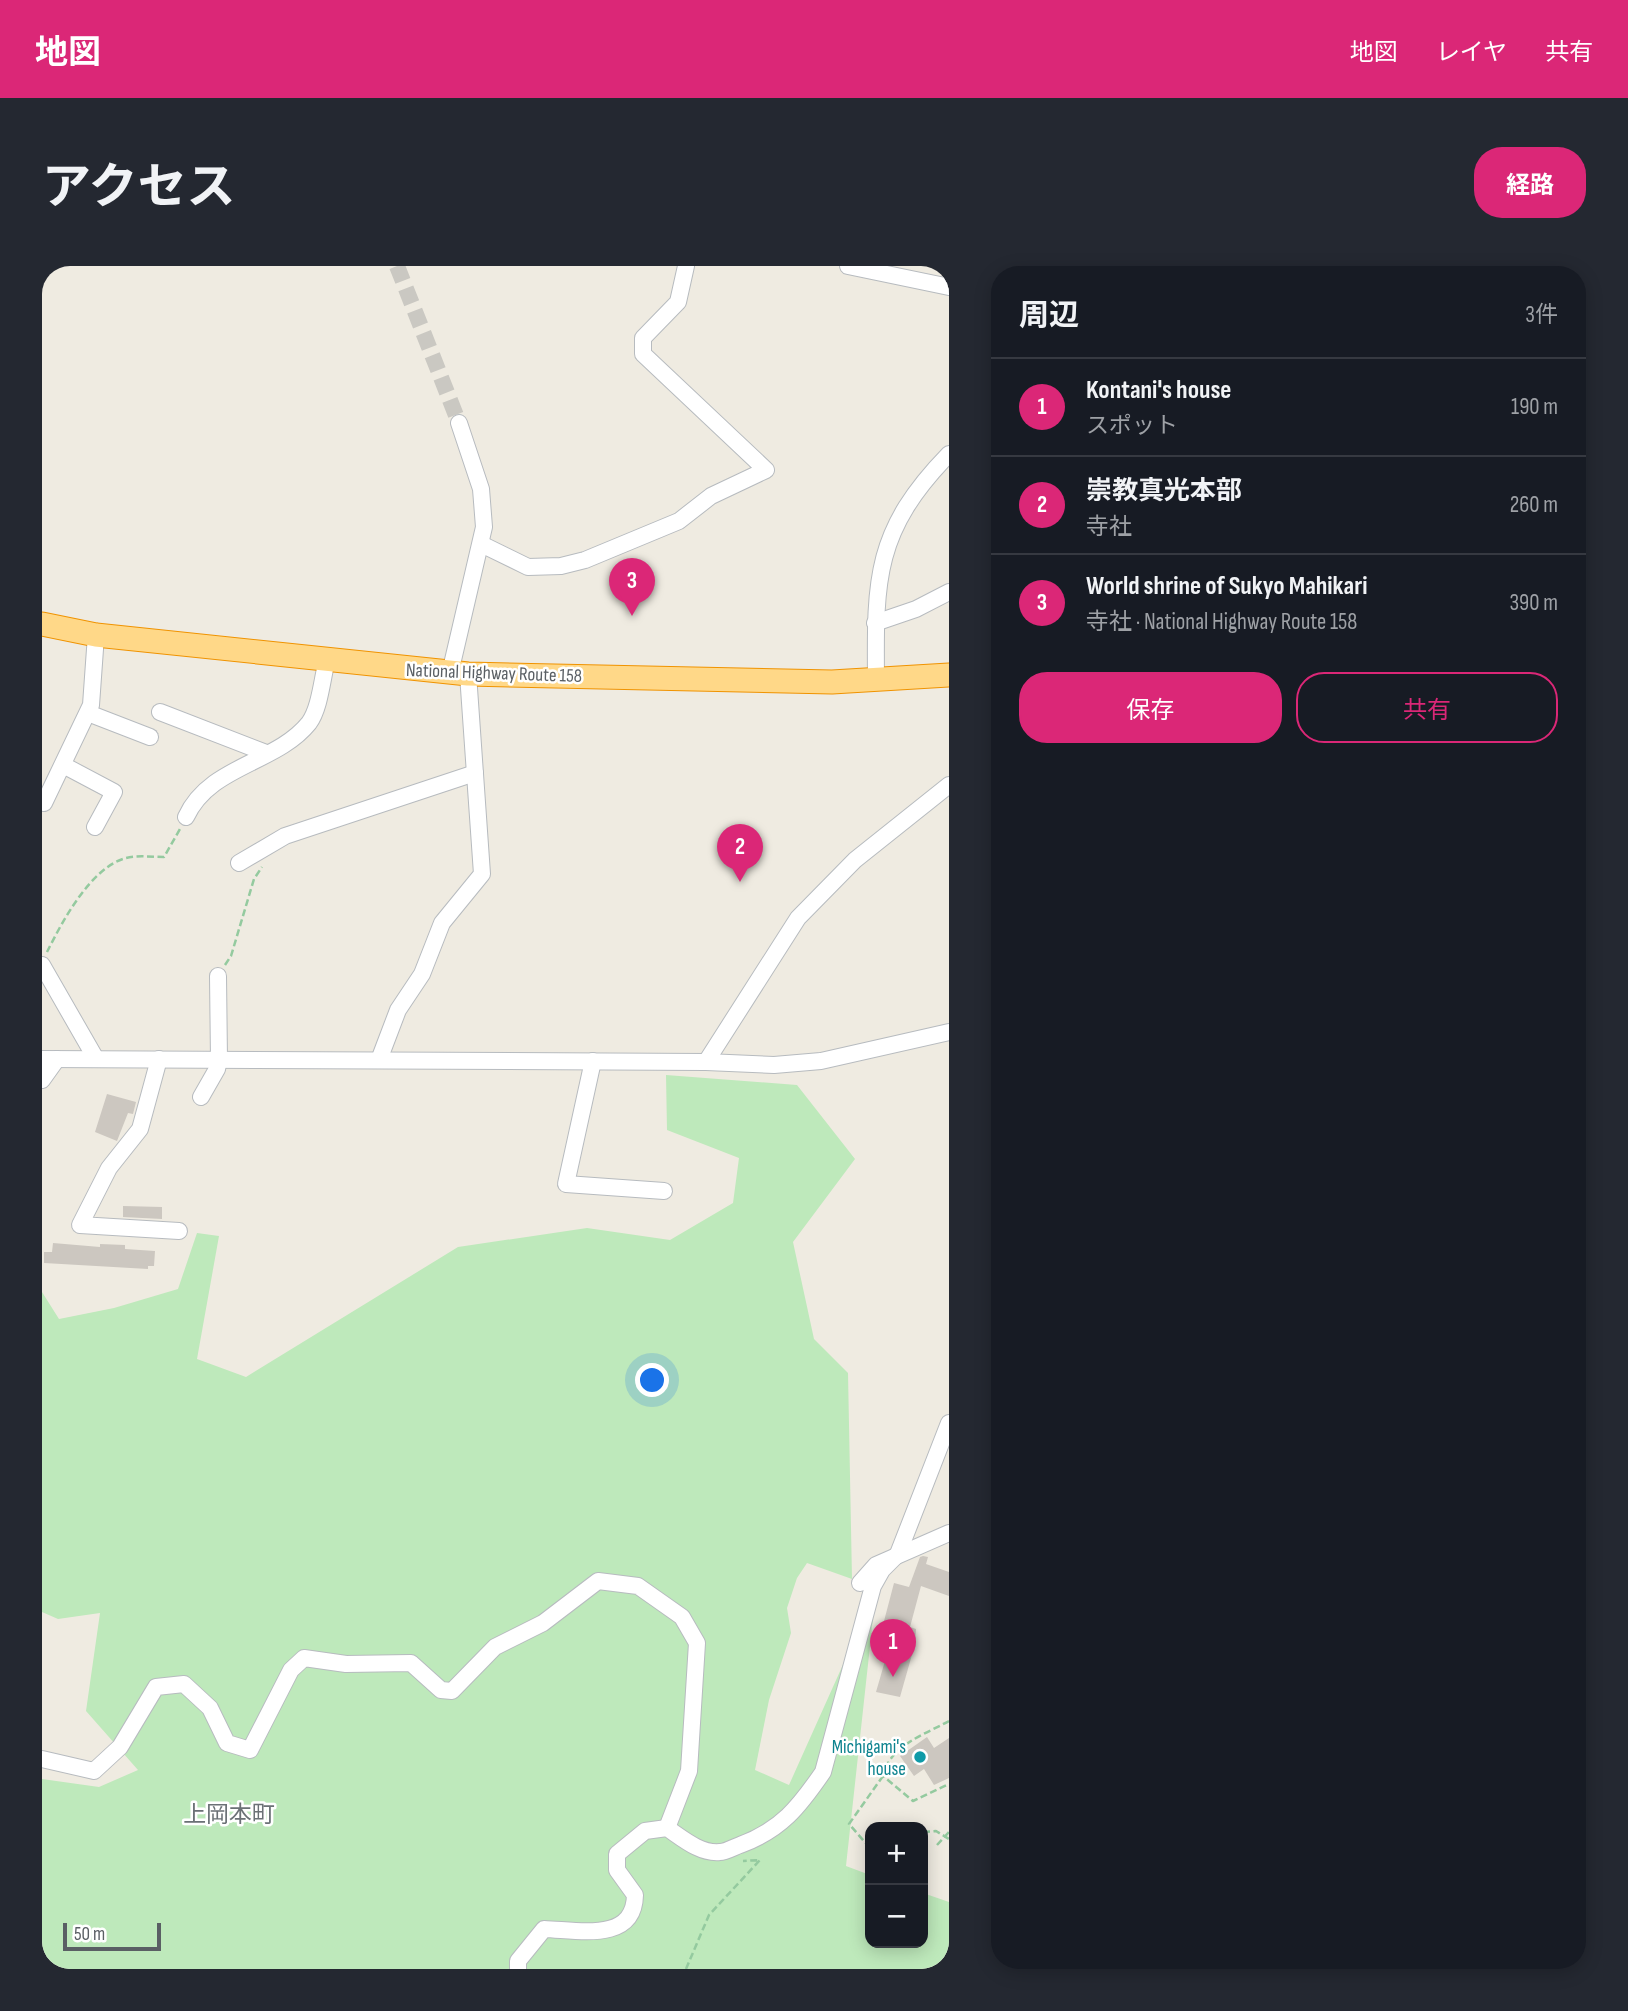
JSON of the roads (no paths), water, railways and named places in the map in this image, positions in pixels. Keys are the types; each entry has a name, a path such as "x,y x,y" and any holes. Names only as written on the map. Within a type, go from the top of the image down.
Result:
{"highway":[{"name":"National Highway Route 158","path":"42,624 96,635 459,673 832,682 949,674"}],"street":[{"path":"481,544 528,567 546,567 585,560 679,521 719,491 766,470 643,354 643,338 678,302 686,266"},
{"path":"848,266 949,287"},
{"path":"379,1060 398,1010 422,974 442,923 482,874 475,773 459,673 484,527 481,489 459,423"},
{"path":"876,680 875,623 878,578 892,529 910,497 949,454"},
{"path":"875,623 916,609 949,592"},
{"path":"44,803 88,713 96,635"},
{"path":"186,817 200,793 267,753 310,721 327,660"},
{"path":"88,713 149,740 163,705 267,753"},
{"path":"63,765 114,792 95,827"},
{"path":"239,863 285,836 475,773"},
{"path":"706,1062 798,918 855,860 949,785"},
{"path":"42,963 96,1059"},
{"path":"201,1097 217,1069 219,1060 218,976"},
{"path":"42,1080 50,1059 593,1061 775,1065 821,1061 949,1032"},
{"path":"159,1059 140,1129 108,1168 80,1225 179,1231"},
{"path":"593,1061 566,1184 664,1191"},
{"path":"518,1969 518,1961 544,1929 603,1931 618,1928 631,1917 635,1895 617,1870 617,1854 645,1831 667,1828 695,1847 719,1852 748,1842 786,1821 822,1772 873,1586 898,1554 949,1423"},
{"path":"860,1583 876,1565 949,1533"},
{"path":"42,1759 94,1771 120,1747 156,1687 184,1684 210,1708 227,1743 250,1750 291,1670 304,1658 346,1664 411,1663 441,1690 452,1691 495,1647 543,1623 598,1581 638,1586 681,1617 697,1643 690,1771 667,1828"}],"tunnel":[{"path":"397,266 459,423"}],"place":[{"name":"World shrine of Sukyo Mahikari","path":"632,616"},
{"name":"崇教真光本部","path":"740,882"},
{"name":"Kontani's house","path":"893,1677"},
{"name":"Michigami's house","path":"920,1757"}],"district":[{"name":"上岡本町","path":"229,1814"}]}
